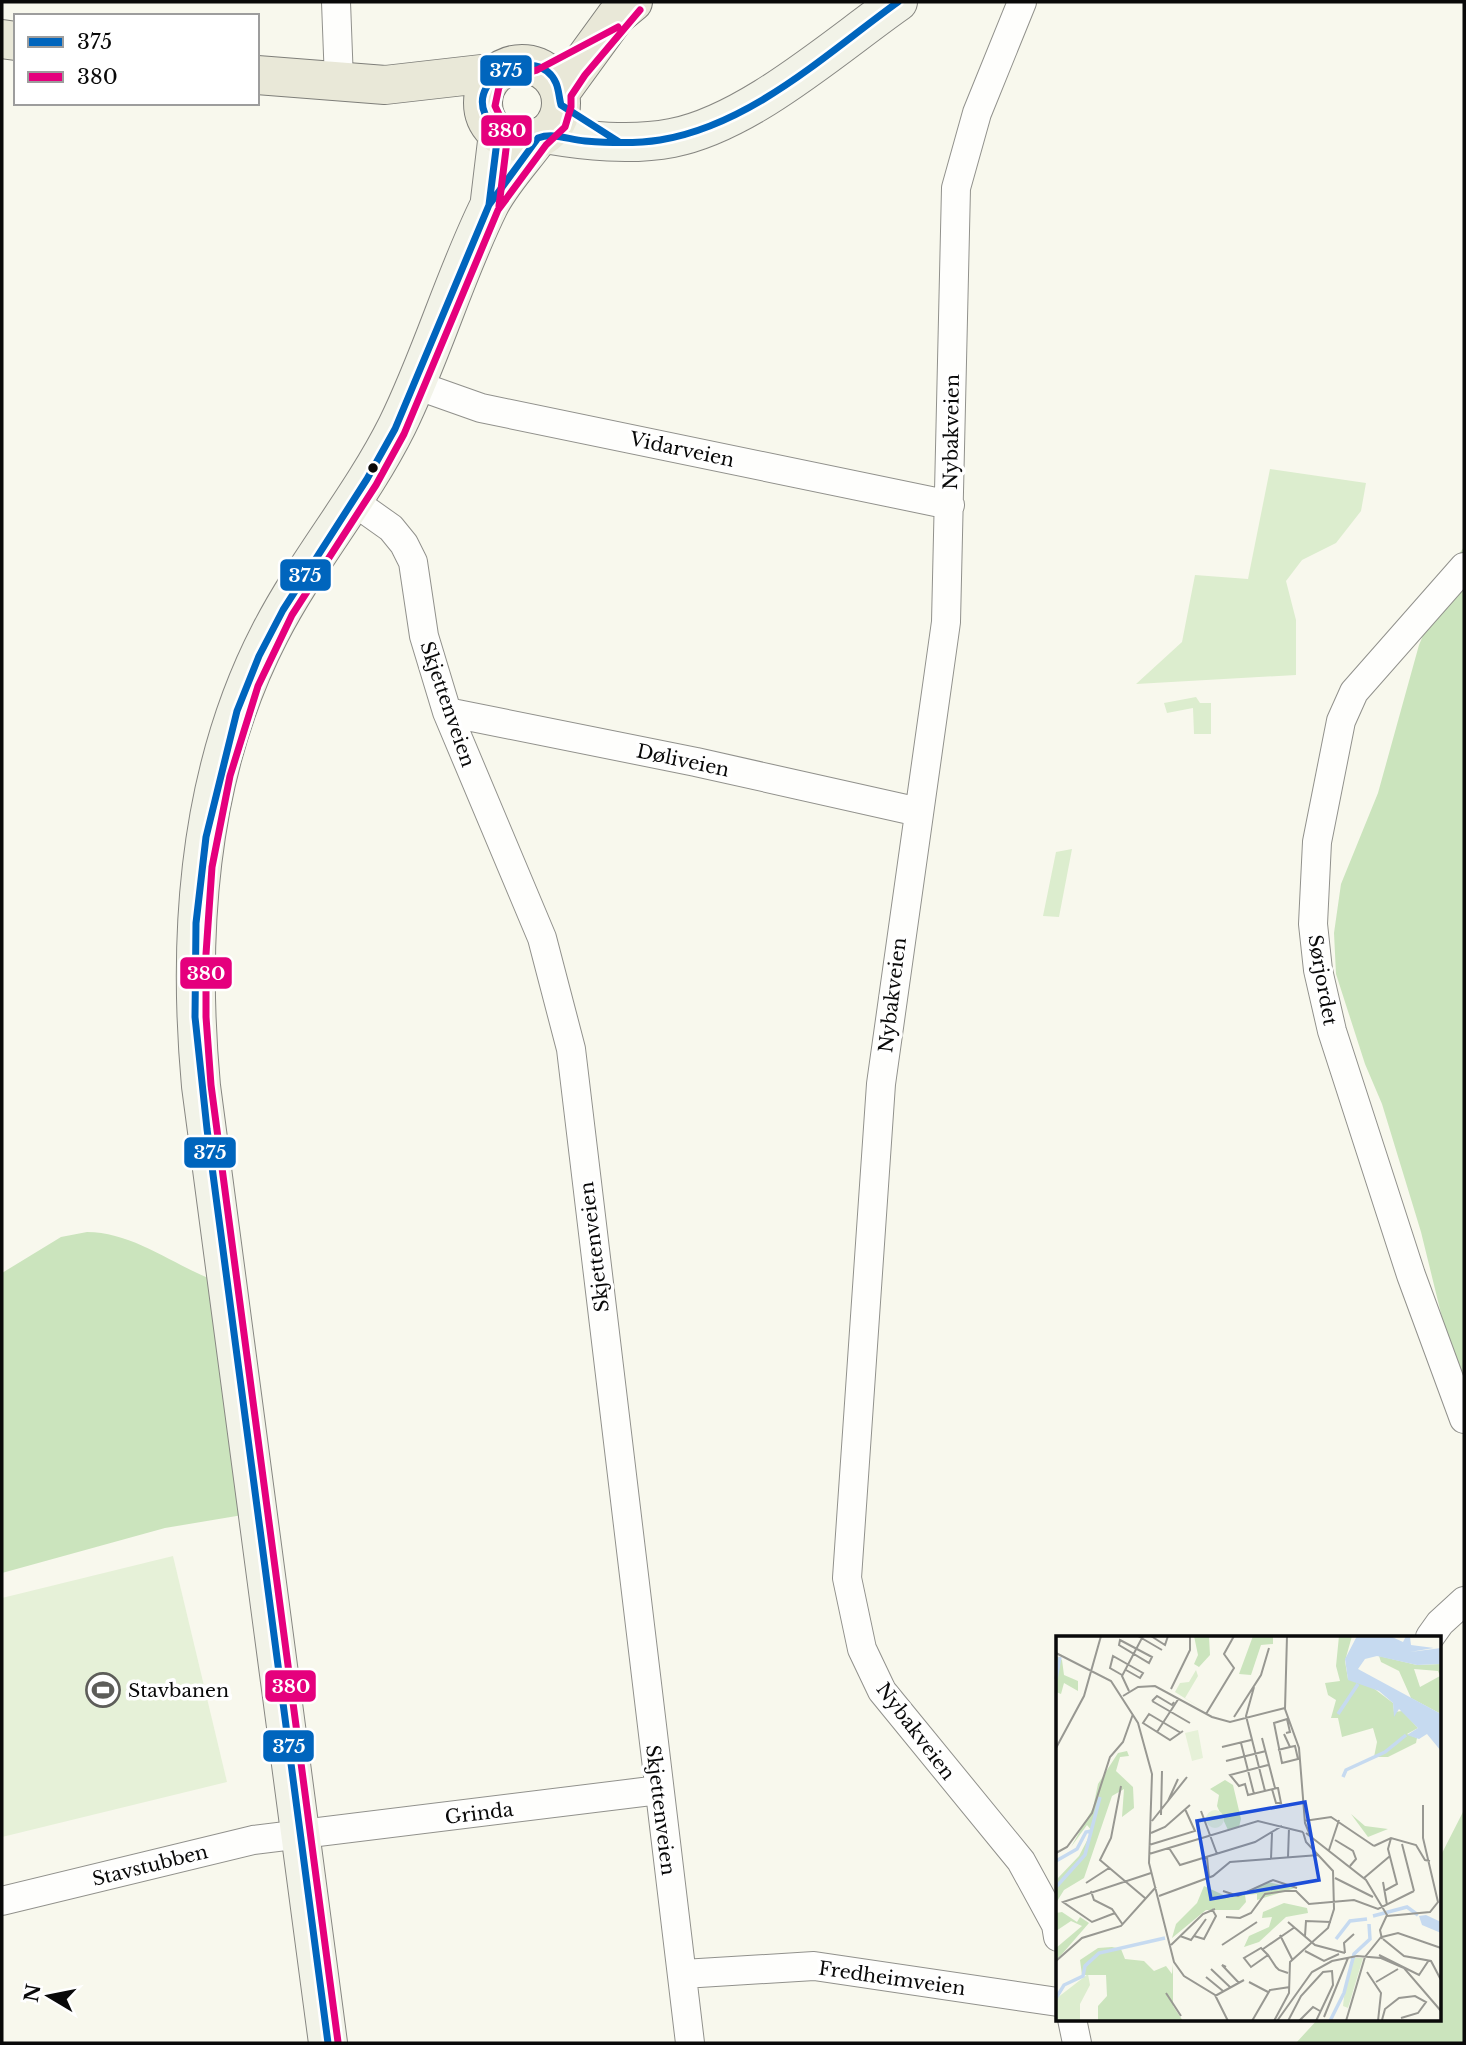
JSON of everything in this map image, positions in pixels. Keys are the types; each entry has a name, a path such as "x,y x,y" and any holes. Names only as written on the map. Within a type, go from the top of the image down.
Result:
{"main road":[{"path":"385,85 493,126 517,141 551,117 625,9"},
{"path":"493,126 484,98 492,79 625,9"},
{"path":"259,75 385,85 513,68 544,71 551,117"}],"street":[{"path":"337,2 340,81"},
{"path":"328,2043 201,1086 195,1017 196,923 212,807 248,682 283,610 353,501 395,429 489,205 551,117 584,141 620,142 673,138 720,123 768,94 898,2"},
{"name":"Nybakveien","path":"1022,2 977,113 956,188 946,622 881,1084 847,1578 862,1649 882,1691 1021,1861 1056,1924"},
{"path":"489,205 493,126"},
{"name":"Vidarveien","path":"416,384 481,408 950,505"},
{"name":"Skjettenveien","path":"353,501 391,528 409,552 415,570 424,636 447,712 542,938 571,1049 690,2043"},
{"name":"Sørjordet","path":"1464,567 1354,692 1342,720 1317,842 1313,924 1318,970 1332,1031 1411,1275 1464,1419"},
{"name":"Døliveien","path":"447,712 696,762 919,812"},
{"path":"1431,1636 1440,1623 1464,1601"},
{"name":"Grinda","path":"300,1835 659,1790"},
{"name":"Stavstubben","path":"2,1901 253,1840 300,1835"},
{"name":"Fredheimveien","path":"683,1974 814,1966 1056,2002"},
{"path":"1072,2021 1077,2043"}],"green space":[{"path":"1270,469 1366,483 1361,511 1336,543 1302,560 1286,581 1296,620 1296,675 1136,684 1182,642 1195,575 1248,579"},
{"path":"1464,547 1464,1407 1421,1232 1382,1104 1365,1064 1336,974 1334,933 1341,884 1378,793 1419,645 1456,558"},
{"path":"1196,697 1200,703 1211,703 1211,734 1194,734 1193,708 1167,713 1164,703"},
{"path":"1072,849 1059,917 1043,916 1056,852"},
{"path":"87,1232 104,1233 136,1243 213,1280 267,1511 165,1528 2,1573 2,1273 61,1237"},
{"name":"Stavbanen","path":"173,1556 227,1782 2,1837 2,1598"},
{"path":"1464,1810 1464,2043 1296,2043 1316,2021 1442,2021 1442,1853"}],"transit line":[{"name":"375","path":"328,2043 207,1129 195,1017 196,923 206,837 237,711 259,656 283,610 367,479 395,429 489,205 538,138 556,136 585,141 632,143 693,132 725,119 786,85 898,2"},
{"name":"380","path":"338,2042 211,1085 206,1017 206,954 212,867 230,776 258,686 292,615 376,485 404,434 498,210 546,145 565,127 571,96 585,75 640,10"},
{"name":"380","path":"499,206 508,133 495,106 499,87 510,77 537,70 618,27"},
{"name":"375","path":"489,205 498,133 485,114 482,100 487,87 508,69 522,65 535,66 547,72 556,83 561,105 619,142"}],"place":[{"name":"Stavbanen","path":"103,1690"}]}
